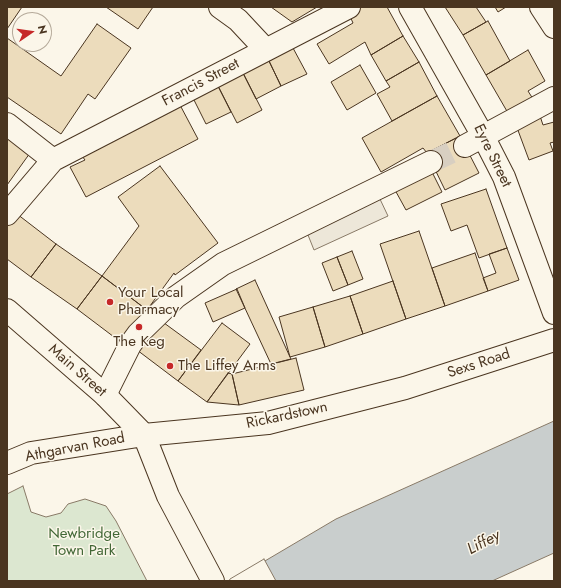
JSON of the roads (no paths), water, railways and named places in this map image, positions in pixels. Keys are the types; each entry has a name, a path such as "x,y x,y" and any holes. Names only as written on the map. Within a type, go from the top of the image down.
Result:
{"street":[{"path":"220,7 238,20 266,50"},
{"name":"Francis Street","path":"53,160 349,7"},
{"name":"Eyre Street","path":"410,7 474,141 504,177 554,313"},
{"path":"541,7 554,27"},
{"path":"474,141 554,98"},
{"path":"7,124 53,160 7,214"},
{"path":"106,395 130,345 138,334 182,293 223,264 431,162"},
{"name":"Main Street","path":"7,310 106,395 144,435"},
{"name":"Sexs Road","path":"405,388 554,340"},
{"name":"Rickardstown","path":"144,435 268,423 405,388"},
{"path":"144,435 168,496 213,581"},
{"name":"Athgarvan Road","path":"7,463 31,453 144,435"}],"water":[{"name":"Liffey","path":"554,421 554,553 492,581 231,581 336,519"}],"tunnel":[{"path":"431,162 465,146"}],"place":[{"name":"Your Local Pharmacy","path":"110,302"},
{"name":"The Keg","path":"139,327"},
{"name":"The Liffey Arms","path":"170,366"}],"park label":[{"name":"Newbridge Town Park","path":"84,542"}]}
